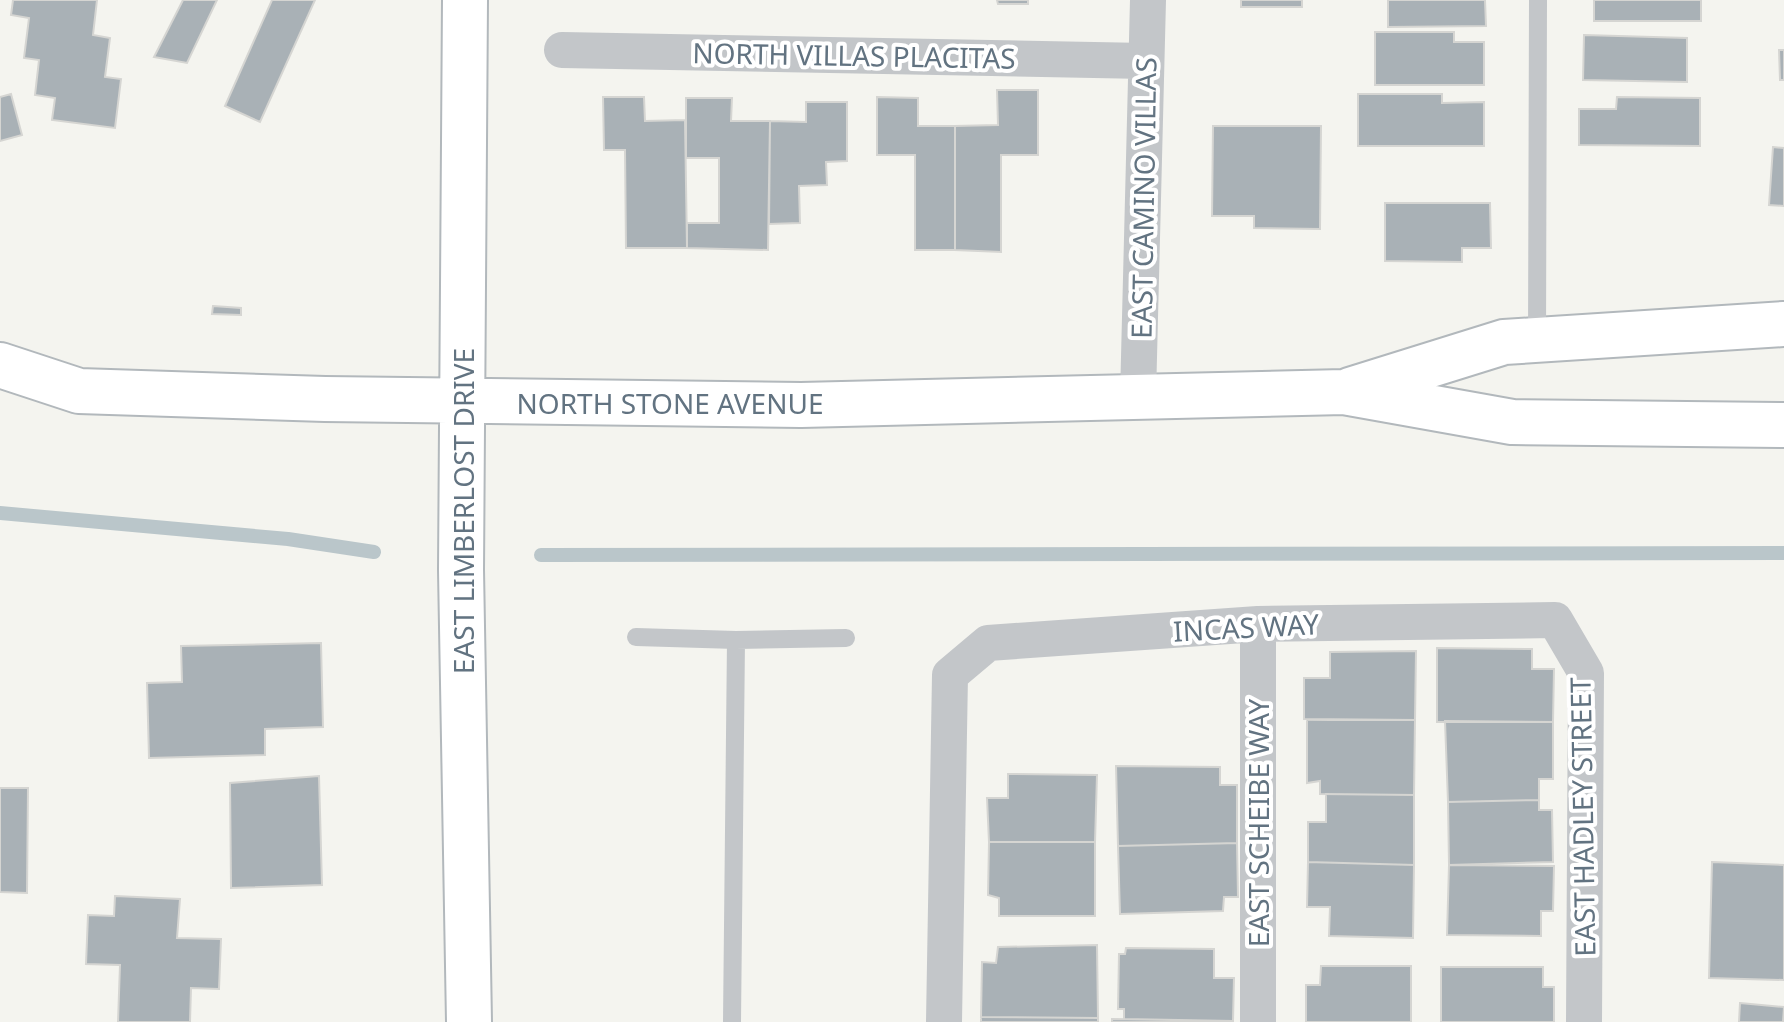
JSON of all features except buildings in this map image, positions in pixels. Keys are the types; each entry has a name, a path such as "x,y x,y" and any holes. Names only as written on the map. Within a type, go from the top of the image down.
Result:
{"main road":[{"name":"EAST LIMBERLOST DRIVE","path":"465,0 461,570 469,1022"},
{"name":"NORTH STONE AVENUE","path":"1344,392 1504,342 1784,324"},
{"name":"NORTH STONE AVENUE","path":"0,365 79,391 463,401 801,405 1344,392 1512,422 1784,425"}],"street":[{"name":"EAST CAMINO VILLAS","path":"1138,397 1148,0"},
{"name":"NORTH VILLAS PLACITAS","path":"562,50 1146,61"},
{"name":"INCAS WAY","path":"944,1022 950,675 988,643 1258,624 1555,620"},
{"name":"EAST HADLEY STREET","path":"1555,620 1586,673 1584,1022"},
{"name":"EAST SCHEIBE WAY","path":"1258,624 1258,1022"}],"lane":[{"path":"1537,340 1538,0"},
{"path":"636,637 736,640 846,638"},
{"path":"732,1022 736,640"}],"waterway":[{"path":"0,513 288,539 374,552"},
{"path":"541,555 1784,553"}]}
